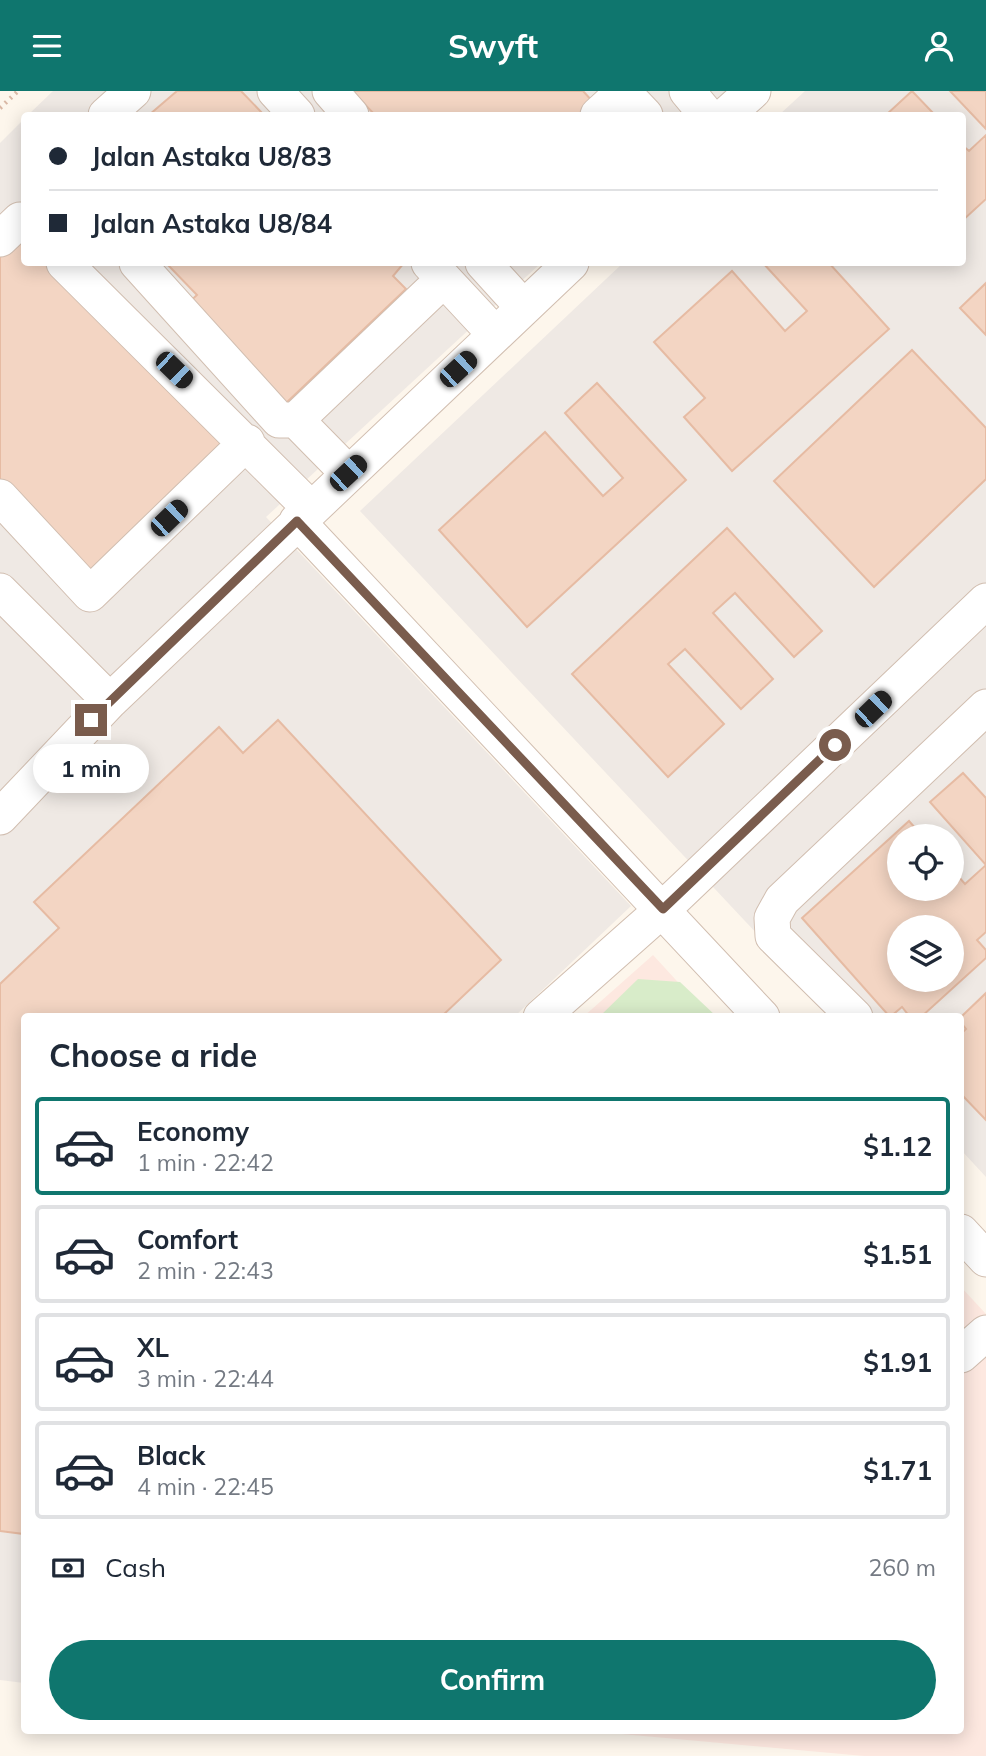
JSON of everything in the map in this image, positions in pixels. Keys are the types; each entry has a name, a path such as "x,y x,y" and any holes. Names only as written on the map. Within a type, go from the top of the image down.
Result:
{"street":[{"path":"109,112 133,91"},
{"path":"275,91 294,112"},
{"path":"330,91 348,112"},
{"path":"601,112 622,91 642,112"},
{"path":"687,91 704,112"},
{"path":"729,112 753,91"},
{"path":"0,239 21,220"},
{"path":"67,266 247,442 304,514 758,1013"},
{"path":"140,266 279,420 296,420 348,473"},
{"path":"486,266 523,307"},
{"path":"0,817 110,701 567,266"},
{"path":"296,420 437,271 495,334"},
{"path":"0,497 90,594 247,442"},
{"path":"0,591 110,701"},
{"path":"546,1013 663,909 986,601"},
{"path":"851,1013 773,936 772,918 782,900 986,707"},
{"path":"964,1235 986,1259"},
{"path":"964,1352 986,1333"}],"path":[{"path":"0,108 18,91"}],"shaded area":[{"path":"53,91 726,91 702,112 31,112"},
{"path":"805,91 986,91 986,1177 964,1153 964,1013 831,1013 360,511 620,266 966,266 966,112 782,112"},
{"path":"21,122 21,266 538,266 266,517 631,906 518,1013 21,1013 21,1683 0,1680 0,143"},
{"path":"653,955 706,1013 588,1013"},
{"path":"964,1290 986,1314 986,1756 864,1756 622,1734 964,1734"}],"green space":[{"path":"638,979 680,982 713,1013 603,1013"}],"building":[{"path":"177,91 241,91 261,112 152,112"},
{"path":"352,91 583,91 594,103 584,112 372,112"},
{"path":"912,91 932,112 889,112"},
{"path":"950,91 986,91 986,129"},
{"path":"986,135 986,199 966,217 966,148 969,151"},
{"path":"21,237 21,266 62,266 238,446 93,577 0,484 0,257"},
{"path":"169,266 401,266 393,276 406,289 284,405 186,305 197,295"},
{"path":"766,266 832,266 889,329 732,471 684,417 705,398 654,342 732,271 785,331 807,311"},
{"path":"986,283 986,335 960,308"},
{"path":"912,350 986,428 986,479 874,587 774,481"},
{"path":"597,383 686,480 527,627 439,530 545,432 603,496 623,478 565,413"},
{"path":"727,528 822,631 794,657 735,593 713,613 773,679 741,709 685,649 668,664 724,724 668,777 572,674"},
{"path":"278,720 501,960 445,1013 21,1013 21,1534 0,1531 0,984 59,928 34,902 219,727 243,753"},
{"path":"963,773 986,798 986,865 964,840 964,824 950,824 930,802"},
{"path":"887,841 887,901 964,901 964,883 986,865 986,932 977,940 986,950 986,958 964,978 964,915 887,915 887,992 949,992 925,1013 907,1013 902,1007 895,1013 886,1013 802,918"},
{"path":"986,993 986,1120 964,1097 964,1014"}],"route":[{"path":"91,720 297,521 663,909 835,745"}]}
